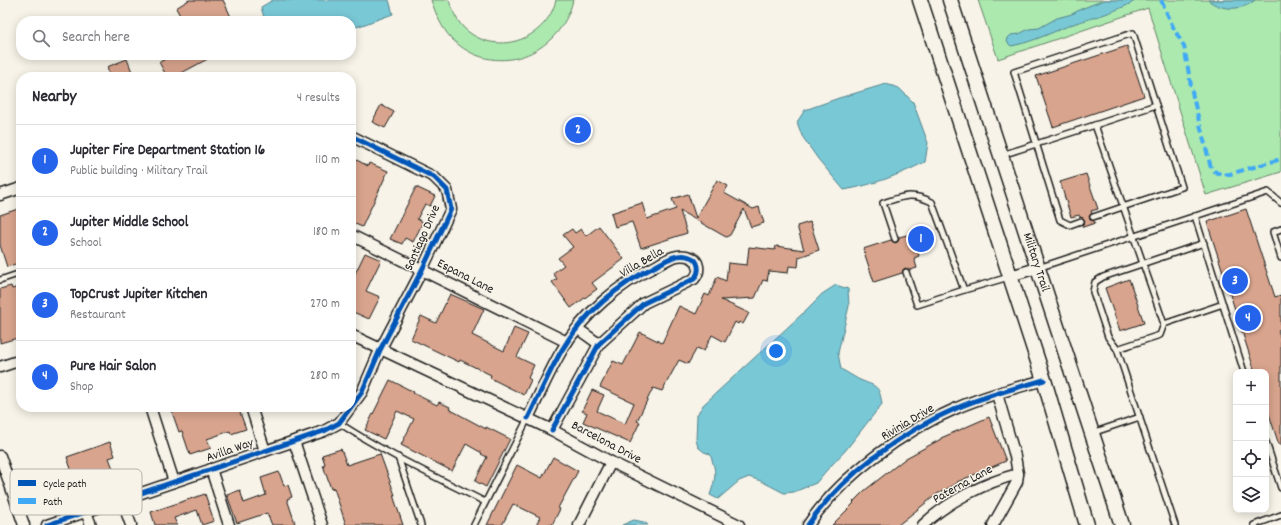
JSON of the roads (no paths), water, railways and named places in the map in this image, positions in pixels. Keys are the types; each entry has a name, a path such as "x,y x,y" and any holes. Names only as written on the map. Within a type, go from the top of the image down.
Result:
{"main road":[{"path":"920,0 1044,380 1087,525"},
{"name":"Military Trail","path":"950,0 1122,525"}],"street":[{"name":"Santiago Drive","path":"356,138 434,177 447,190 451,209 422,270 380,350"},
{"path":"0,195 16,190"},
{"name":"Espana Lane","path":"356,237 567,342"},
{"name":"Villa Bella","path":"528,418 567,342 603,301 645,271 670,258 686,255 693,258 698,266 698,271 694,279 644,303 599,344 552,430"},
{"path":"1010,276 1037,268"},
{"path":"578,329 599,344"},
{"name":"Barcelona Drive","path":"356,338 528,418 611,462 739,525"},
{"name":"Avilla Way","path":"356,400 362,392 380,350"},
{"path":"0,367 16,362"},
{"name":"Rivinia Drive","path":"808,525 817,511 853,475 882,452 920,426 958,407 1044,380"},
{"path":"993,525 1017,482 1018,474 1015,456 997,394"},
{"path":"152,412 174,482"},
{"path":"253,412 265,451"},
{"name":"Avilla Way","path":"142,493 324,431 339,423 347,412"},
{"path":"294,441 322,525"},
{"path":"0,456 10,485"},
{"path":"579,525 611,462"},
{"path":"211,469 229,525"},
{"name":"Paterna Lane","path":"923,525 948,506 970,493 1004,477 1018,474"},
{"path":"21,515 24,525"},
{"name":"Avilla Way","path":"47,525 77,515"},
{"path":"87,515 91,525"},
{"path":"127,515 131,525"}],"lane":[{"path":"1081,221 1070,225 1060,220 1014,72 1133,33 1182,187 1093,217"},
{"path":"1000,155 1156,105"},
{"path":"1095,125 1164,324 1160,335 1117,349"},
{"path":"1037,268 1268,192 1281,203"},
{"path":"894,239 883,203 906,196 920,196 932,202 964,290"},
{"path":"1195,216 1243,369"},
{"path":"1281,229 1273,232 1281,258"},
{"path":"1175,525 1117,349 1108,337 1093,292 1095,282 1103,277 1204,243"},
{"path":"906,272 917,306 1010,276"},
{"path":"0,280 16,275"},
{"path":"1164,324 1223,304"},
{"path":"1091,433 1140,417"},
{"path":"474,525 528,418"},
{"path":"339,423 358,436 485,502"},
{"path":"1269,451 1281,488"},
{"path":"398,457 421,525"},
{"path":"1254,525 1281,516"}],"water":[{"path":"273,0 389,0 393,14 356,27 356,16 264,16 261,7"},
{"path":"1104,0 1137,0 1115,11 1076,23 1028,42 1011,46 1007,42 1011,35 1019,34 1029,29 1039,28 1057,18 1072,14"},
{"path":"1208,0 1255,0 1250,4 1238,8 1225,8 1213,4"},
{"path":"886,84 899,88 913,102 928,143 925,162 886,179 844,190 818,159 802,136 797,122 805,110"},
{"path":"836,285 848,289 849,306 838,353 841,369 878,389 882,404 845,451 816,483 794,492 784,493 761,481 749,477 739,481 718,499 710,495 714,484 714,466 710,454 704,452 698,447 696,440 697,415 703,405 822,294"},
{"path":"634,520 644,522 648,525 622,525"}],"place":[{"name":"Jupiter Middle School","path":"578,130"},
{"name":"Jupiter Fire Department Station 16","path":"921,239"},
{"name":"TopCrust Jupiter Kitchen","path":"1235,281"},
{"name":"Pure Hair Salon","path":"1248,318"}]}
